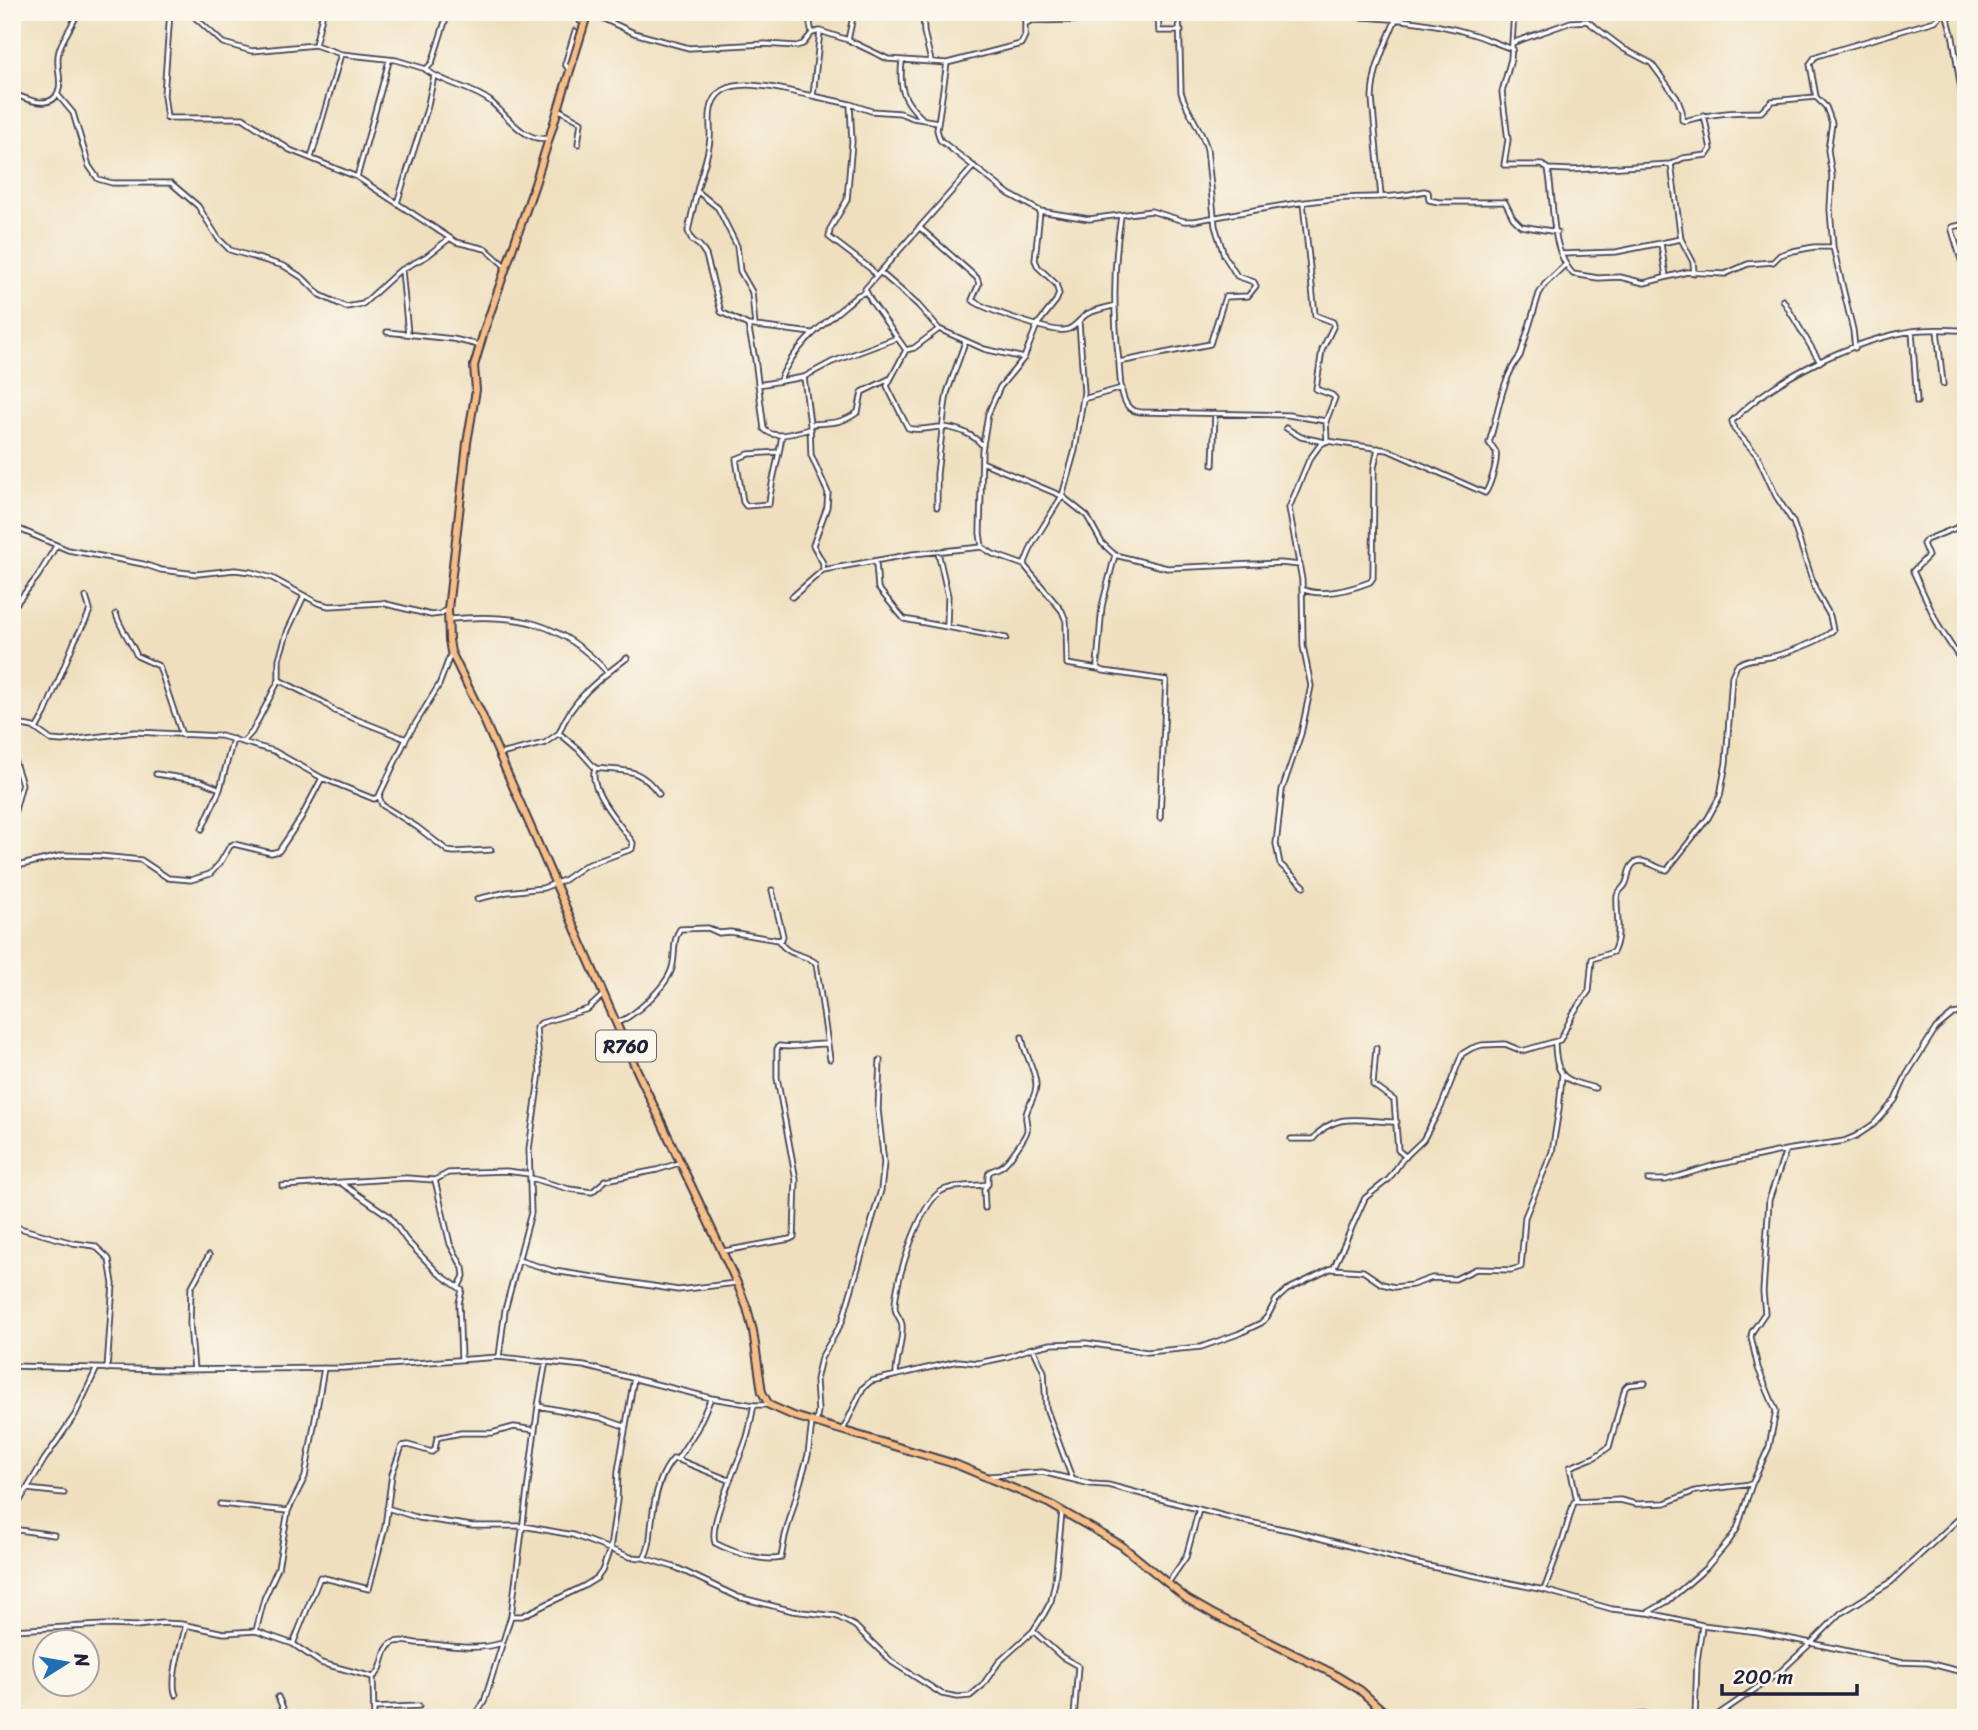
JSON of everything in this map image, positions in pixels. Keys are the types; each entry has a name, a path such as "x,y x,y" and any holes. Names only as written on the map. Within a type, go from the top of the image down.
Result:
{"main road":[{"name":"R760","path":"589,12 474,366 476,390 467,443 448,609 451,652 679,1163 737,1283 753,1331 762,1392 769,1405"},
{"path":"769,1405 814,1422 956,1464 1021,1489 1121,1545 1187,1599 1332,1672 1360,1690 1391,1718"}],"street":[{"path":"12,93 39,103 47,102 57,94 60,89 58,55 78,12"},
{"path":"170,12 163,95 167,118 243,118 290,150 356,177 461,245 486,249 506,267"},
{"path":"189,12 218,40 234,46 261,51 315,45 341,54 399,61 426,69 434,76 482,96 527,134 545,139 551,134"},
{"path":"315,45 323,12"},
{"path":"426,69 432,63 448,12"},
{"path":"580,21 582,12"},
{"path":"589,12 634,33 678,47 765,44 796,46 803,44 812,33 820,31 848,40 888,59 947,63 1021,44 1025,36 1025,12"},
{"path":"812,33 810,24 814,12"},
{"path":"848,40 854,12"},
{"path":"923,12 924,32 931,61"},
{"path":"1025,24 1030,21 1067,21 1104,13 1154,12 1159,31 1181,31"},
{"path":"1119,362 1210,344 1215,335 1224,297 1248,296 1254,289 1255,283 1239,278 1227,261 1219,239 1204,137 1181,92 1179,12"},
{"path":"1514,12 1513,49 1502,92 1508,139 1504,164 1542,165 1548,169 1571,170 1671,164 1683,158 1710,153 1709,133 1704,115"},
{"path":"1855,348 1833,247 1830,209 1832,176 1828,152 1832,123 1826,107 1816,97 1810,64 1815,57 1935,21 1946,12 1953,38 1966,122"},
{"path":"1332,16 1396,19 1470,34 1513,49"},
{"path":"1381,197 1373,83 1396,19"},
{"path":"1512,43 1571,22 1587,20 1623,49 1651,63 1677,98 1682,120 1725,112 1761,111 1772,101 1816,97"},
{"path":"570,71 565,68 565,64 575,31"},
{"path":"813,96 820,31"},
{"path":"311,158 341,54"},
{"path":"356,177 389,60"},
{"path":"902,61 900,87 912,108 924,120"},
{"path":"947,63 938,136 944,145 1009,194 1040,211 1089,219 1145,211 1184,221 1303,203 1398,197 1424,191 1428,192 1429,200 1439,202 1505,202 1513,218 1521,226 1557,232"},
{"path":"397,203 427,109 434,76"},
{"path":"812,333 748,325 721,312 706,255 689,236 688,229 710,141 711,106 719,93 730,87 747,85 938,122"},
{"path":"57,94 73,113 89,166 99,179 113,183 171,183 198,206 218,238 230,250 284,266 303,278 320,295 346,307 363,304 402,269 422,259 450,238"},
{"path":"850,104 852,142 847,200 828,234 830,239 918,305 939,329 984,349 1024,358"},
{"path":"558,109 581,122 578,144"},
{"path":"1671,164 1681,239 1694,272"},
{"path":"780,380 784,369 812,333 866,292 867,286 974,165"},
{"path":"1548,169 1562,254 1573,274 1580,276 1620,277 1644,283 1666,276 1694,272 1725,275 1748,264 1773,262 1793,251 1833,247"},
{"path":"697,191 718,208 737,246 740,271 752,292 755,326"},
{"path":"1303,203 1315,315 1333,322 1334,325 1322,349 1317,386 1319,392 1335,398 1326,421 1326,441"},
{"path":"982,547 981,461 986,422 1000,387 1024,358 1037,325 1059,294 1056,284 1038,267 1035,260 1040,211"},
{"path":"1121,216 1113,306 1126,405 1136,411 1288,415 1326,421"},
{"path":"1966,224 1952,227 1966,276"},
{"path":"919,227 977,278 979,284 972,298 974,302 1061,331 1074,327 1090,313 1113,306"},
{"path":"1562,254 1616,252 1681,239"},
{"path":"1661,244 1666,276"},
{"path":"1959,256 1966,251"},
{"path":"1286,428 1308,439 1397,453 1485,493 1490,487 1496,453 1489,443 1506,384 1520,356 1539,294 1545,284 1566,264"},
{"path":"402,269 408,334"},
{"path":"866,292 906,350"},
{"path":"1783,300 1820,362"},
{"path":"1024,565 1033,543 1062,496 1075,450 1083,399 1079,322"},
{"path":"748,325 764,429 768,434 782,435 845,420 858,412 862,392 891,379"},
{"path":"939,329 914,348 906,350 888,383 888,389 908,428 918,430 943,427 971,434 982,445"},
{"path":"1937,330 1943,384"},
{"path":"843,1430 865,1384 958,1361 988,1361 1033,1348 1076,1343 1147,1352 1201,1347 1228,1339 1261,1323 1276,1300 1287,1290 1332,1269 1339,1260 1364,1198 1389,1179 1421,1143 1441,1107 1462,1054 1482,1045 1505,1044 1522,1051 1560,1040 1574,1012 1590,991 1592,959 1613,952 1616,946 1617,896 1626,884 1631,867 1634,863 1642,862 1667,870 1715,808 1723,784 1734,669 1741,662 1778,655 1816,642 1833,629 1832,621 1816,591 1793,522 1779,501 1757,455 1732,425 1732,421 1796,374 1855,348 1912,331 1966,330"},
{"path":"1912,331 1917,402"},
{"path":"387,332 480,345"},
{"path":"758,385 804,377 832,362 897,338"},
{"path":"937,507 937,474 947,393 965,341"},
{"path":"804,377 811,455 828,492 827,507 813,545 824,570"},
{"path":"1083,399 1122,388"},
{"path":"1213,465 1215,413"},
{"path":"779,452 749,454 736,458 743,502 746,506 769,504 779,452 782,435"},
{"path":"1304,886 1280,863 1276,844 1282,790 1301,734 1311,686 1303,646 1303,589 1289,508 1309,460 1326,441"},
{"path":"1303,589 1321,593 1359,586 1373,578 1374,468 1378,448"},
{"path":"981,461 1062,496 1087,516 1102,543 1115,555 1167,568 1280,563 1300,565"},
{"path":"1966,524 1926,540 1923,544 1928,556 1913,571 1939,628 1966,668"},
{"path":"12,526 81,554 143,564 172,572 197,574 242,570 272,578 318,603 329,606 382,603 431,615 448,609"},
{"path":"12,609 38,576 56,546"},
{"path":"792,597 824,570 914,554 982,547 993,554 1024,565 1066,617 1067,664 1166,680 1160,818"},
{"path":"938,552 948,596 947,626"},
{"path":"1098,669 1097,650 1102,606 1115,555"},
{"path":"876,562 878,588 901,616 909,620 1006,639"},
{"path":"243,742 252,732 279,680 279,659 288,630 304,596"},
{"path":"36,729 90,610 86,597"},
{"path":"116,614 126,637 132,641 137,656 159,666 183,735"},
{"path":"448,619 486,616 551,627 579,645 608,673"},
{"path":"451,652 439,685 406,739 379,796 382,805 417,827 444,849 454,852 491,850"},
{"path":"498,754 545,743 559,733 572,708 596,681 627,658"},
{"path":"279,680 335,711 406,739"},
{"path":"12,723 36,729 51,740 62,741 135,732 213,735 274,751 322,778 370,799 379,796"},
{"path":"559,733 595,768 620,769 641,775 648,779 659,794"},
{"path":"202,829 220,789 233,739"},
{"path":"12,754 22,784 12,823 17,866"},
{"path":"477,899 542,888 564,880 584,866 633,847 595,785 595,768"},
{"path":"156,774 201,781 220,789"},
{"path":"12,869 64,855 100,856 141,860 168,878 191,880 204,877 215,869 230,845 271,853 279,851 322,778"},
{"path":"772,890 783,936 778,940"},
{"path":"616,1023 627,1019 642,1006 670,973 676,935 680,929 708,928 719,933 730,932 778,940 789,953 816,963 830,1059"},
{"path":"499,1357 505,1310 531,1213 529,1149 540,1072 536,1027 541,1023 588,1009 598,1002 603,994"},
{"path":"1648,1180 1666,1180 1698,1169 1844,1141 1870,1128 1895,1100 1907,1074 1936,1028 1953,1014 1966,1012"},
{"path":"985,1208 984,1189 988,1184 987,1175 991,1169 1003,1165 1020,1146 1027,1131 1026,1115 1037,1086 1022,1037"},
{"path":"1555,1043 1557,1066 1562,1075 1568,1081 1595,1088"},
{"path":"722,1252 794,1237 796,1180 777,1078 776,1050 779,1046 791,1049 808,1044 827,1044"},
{"path":"1376,1048 1373,1085 1394,1100 1398,1150 1406,1157"},
{"path":"754,1405 746,1442 714,1529 715,1543 758,1556 781,1558 818,1411 816,1381 821,1359 842,1322 881,1190 884,1163 878,1110 880,1060"},
{"path":"1332,1269 1363,1271 1382,1284 1394,1287 1432,1279 1455,1279 1476,1269 1511,1270 1521,1267 1525,1217 1552,1152 1562,1075"},
{"path":"1291,1139 1313,1139 1322,1128 1336,1121 1397,1122"},
{"path":"1647,1613 1675,1596 1721,1551 1737,1529 1752,1483 1769,1447 1776,1411 1758,1368 1751,1337 1766,1311 1763,1292 1769,1200 1786,1150"},
{"path":"282,1186 406,1178 435,1180 448,1173 506,1171 531,1176 558,1186 592,1192 606,1180 679,1163"},
{"path":"435,1180 450,1244 463,1268 464,1276 459,1286"},
{"path":"341,1183 389,1216 407,1241 438,1273 462,1290 459,1303 461,1359"},
{"path":"896,1375 902,1327 894,1311 895,1301 922,1213 940,1192 988,1184"},
{"path":"12,1226 73,1243 95,1246 109,1259 113,1284 107,1370"},
{"path":"194,1370 190,1295 192,1282 209,1255"},
{"path":"518,1260 554,1271 678,1290 737,1283"},
{"path":"1033,1348 1044,1372 1046,1408 1073,1480"},
{"path":"12,1366 96,1370 324,1368 499,1357 584,1366 711,1398 769,1405"},
{"path":"474,1718 484,1702 510,1616 538,1406 547,1361"},
{"path":"256,1631 264,1599 278,1568 288,1511 305,1478 324,1368"},
{"path":"12,1514 75,1415 96,1370"},
{"path":"510,1616 522,1616 584,1586 597,1578 602,1571 610,1549 624,1427 634,1378"},
{"path":"1577,1501 1570,1467 1595,1457 1609,1447 1626,1386 1645,1383"},
{"path":"678,1458 697,1429 711,1398"},
{"path":"538,1406 601,1418 624,1427"},
{"path":"293,1644 320,1577 369,1590 385,1527 392,1474 402,1446 432,1452 440,1437 461,1433 492,1433 514,1427 535,1430"},
{"path":"645,1558 650,1544 652,1516 659,1487 674,1458 730,1480"},
{"path":"988,1476 1042,1472 1108,1485 1239,1520 1371,1550 1413,1563 1544,1590 1612,1609 1758,1632 1898,1662 1928,1663 1966,1673"},
{"path":"1544,1590 1563,1539 1572,1504 1577,1501 1665,1503 1695,1491 1752,1483"},
{"path":"27,1489 64,1493"},
{"path":"220,1504 288,1511"},
{"path":"387,1508 419,1518 472,1526 523,1526 573,1535 630,1558 645,1558 690,1573 738,1597 793,1611 836,1616 848,1620 884,1656 942,1694 965,1697 976,1692 1006,1654 1033,1631 1051,1601 1062,1511"},
{"path":"1168,1583 1186,1558 1199,1509"},
{"path":"1713,1718 1780,1672 1841,1613 1896,1578 1966,1512"},
{"path":"12,1529 54,1535"},
{"path":"12,1630 105,1625 186,1625 224,1633 256,1631 293,1644 321,1663 373,1677 379,1673 388,1646 396,1642 446,1644 468,1649 487,1648 502,1643"},
{"path":"176,1695 173,1691 174,1680 186,1625"},
{"path":"1695,1718 1697,1661 1702,1625"},
{"path":"1033,1631 1062,1657 1078,1666 1074,1718"},
{"path":"373,1677 374,1718"},
{"path":"278,1697 283,1708 279,1718"},
{"path":"374,1707 419,1706"},
{"path":"1620,1718 1646,1714 1661,1718"}]}
